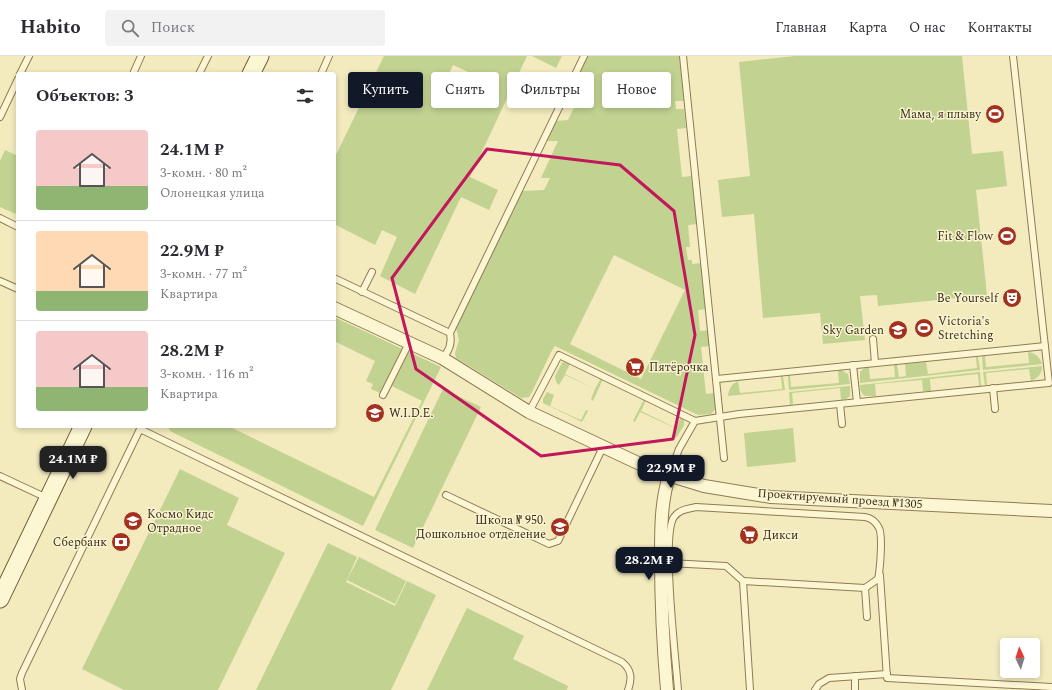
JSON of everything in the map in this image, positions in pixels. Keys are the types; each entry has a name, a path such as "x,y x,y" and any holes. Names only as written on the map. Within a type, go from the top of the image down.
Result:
{"street":[{"path":"252,72 260,56"},
{"name":"Проектируемый проезд №1305","path":"336,309 442,358 529,412 655,471 704,486 771,497 1052,511"},
{"path":"0,599 82,428"},
{"path":"667,690 661,589 661,520 665,489 669,476"}],"lane":[{"path":"21,72 29,56"},
{"path":"134,72 141,56"},
{"path":"200,72 208,56"},
{"path":"322,72 329,56"},
{"path":"442,358 450,347 450,333 584,56"},
{"path":"683,56 724,458"},
{"path":"529,412 559,354 695,422 721,417 857,402 1049,383 1013,56"},
{"path":"0,117 16,83"},
{"path":"0,218 16,226"},
{"path":"362,292 372,272"},
{"path":"336,279 450,333"},
{"path":"0,281 16,288"},
{"path":"873,339 875,363"},
{"path":"383,395 409,343"},
{"path":"717,379 1045,346"},
{"path":"853,365 857,402"},
{"path":"993,388 995,409"},
{"path":"840,404 842,424"},
{"path":"669,476 679,449 695,422"},
{"path":"22,690 20,679 22,673 137,428"},
{"path":"139,428 618,660 626,665 630,673 631,683 628,690"},
{"path":"446,495 549,544 558,541 603,446"},
{"path":"0,476 48,499"},
{"path":"678,690 668,556 670,528 674,517 682,510 696,507 871,518 880,530 880,568 887,678 1013,687 1052,687"},
{"path":"669,563 726,566 743,581 865,588 878,580 880,568"},
{"path":"743,581 750,690"},
{"path":"865,588 867,617"},
{"path":"815,690 819,684 829,678 887,674"},
{"path":"855,676 855,690"}],"highlighted area":[{"path":"487,149 620,165 674,211 695,335 673,439 541,456 416,369 392,278"}],"green space":[{"path":"384,56 527,56 519,72 507,72 507,98 470,177 498,190 489,210 461,197 415,294 380,276 397,237 382,230 375,245 336,225 336,155 359,108 423,108 423,72 376,72"},
{"path":"532,56 562,56 556,68"},
{"path":"587,56 679,56 684,101 675,101 676,109 684,109 686,128 677,129 682,177 691,176 697,224 688,225 690,247 686,247 688,260 692,260 692,264 701,263 707,309 698,310 700,331 709,330 710,346 701,347 706,394 715,393 717,407 711,414 698,415 555,346 529,397 521,398 456,358 455,353 459,340 456,328 522,191 544,190 550,178 541,178 558,141 546,141 556,121 568,120 574,108 594,108 594,72 579,72","holes":["614,255 685,290 641,379 570,344"]},
{"path":"795,56 962,56 972,154 1003,151 1007,186 976,190 987,295 878,306 877,295 860,296 865,340 823,344 820,313 763,318 754,214 722,217 718,180 750,176 739,62"},
{"path":"5,150 16,155 16,214 0,207 0,161"},
{"path":"336,318 441,367 363,526 170,431 169,428 232,428 374,497 422,401 392,386 387,396 371,389 373,384 366,381 375,361 336,342"},
{"path":"1028,352 1037,356 1042,364 983,370 982,356 985,356 986,367 1029,363"},
{"path":"976,357 978,357 980,370 860,383 860,372 864,368 869,368 870,379 895,377 894,365 897,365 899,377 906,376 905,364 926,362 928,374 977,368"},
{"path":"564,362 570,364 565,374 595,389 565,375 559,385 556,382 555,376"},
{"path":"1042,366 1039,375 1036,379 1031,381 1029,369 986,373 987,385 985,385 983,372"},
{"path":"841,370 848,374 850,384 789,390 788,376 790,376 791,387 839,383 838,371"},
{"path":"980,372 981,386 979,386 978,374 930,379 931,391 923,391 922,380 875,384 876,396 865,396 860,388 860,385"},
{"path":"781,376 783,376 785,390 728,396 731,387 738,381 740,393 782,389"},
{"path":"601,378 603,379 593,401 591,399"},
{"path":"850,386 850,396 846,399 841,400 840,388 792,393 793,404 790,405 789,392"},
{"path":"443,389 481,407 413,548 375,530"},
{"path":"547,392 554,395 550,406 581,420 586,410 588,411 582,422 543,403 543,399"},
{"path":"644,399 646,400 641,411 676,428 681,417 684,420 684,425 677,437 671,439 675,428 640,412 635,422 633,421"},
{"path":"793,428 796,462 747,467 744,433"},
{"path":"180,469 239,498 227,525 285,553 218,690 124,690 82,669"},
{"path":"328,543 357,557 346,582 395,606 407,581 436,595 391,690 256,690"},
{"path":"359,557 406,581 395,604 347,580"},
{"path":"467,608 524,636 513,659 568,686 567,690 427,690"}],"place":[{"name":"Мама, я плыву","path":"995,114"},
{"name":"Fit & Flow","path":"1007,236"},
{"name":"Be Yourself","path":"1012,298"},
{"name":"Victoria's Stretching","path":"924,328"},
{"name":"Sky Garden","path":"898,330"},
{"name":"Пятёрочка","path":"635,367"},
{"name":"W.I.D.E.","path":"375,413"},
{"name":"Космо Кидс Отрадное","path":"133,521"},
{"name":"Школа № 950. Дошкольное отделение","path":"560,527"},
{"name":"Дикси","path":"749,535"},
{"name":"Сбербанк","path":"121,542"}]}
